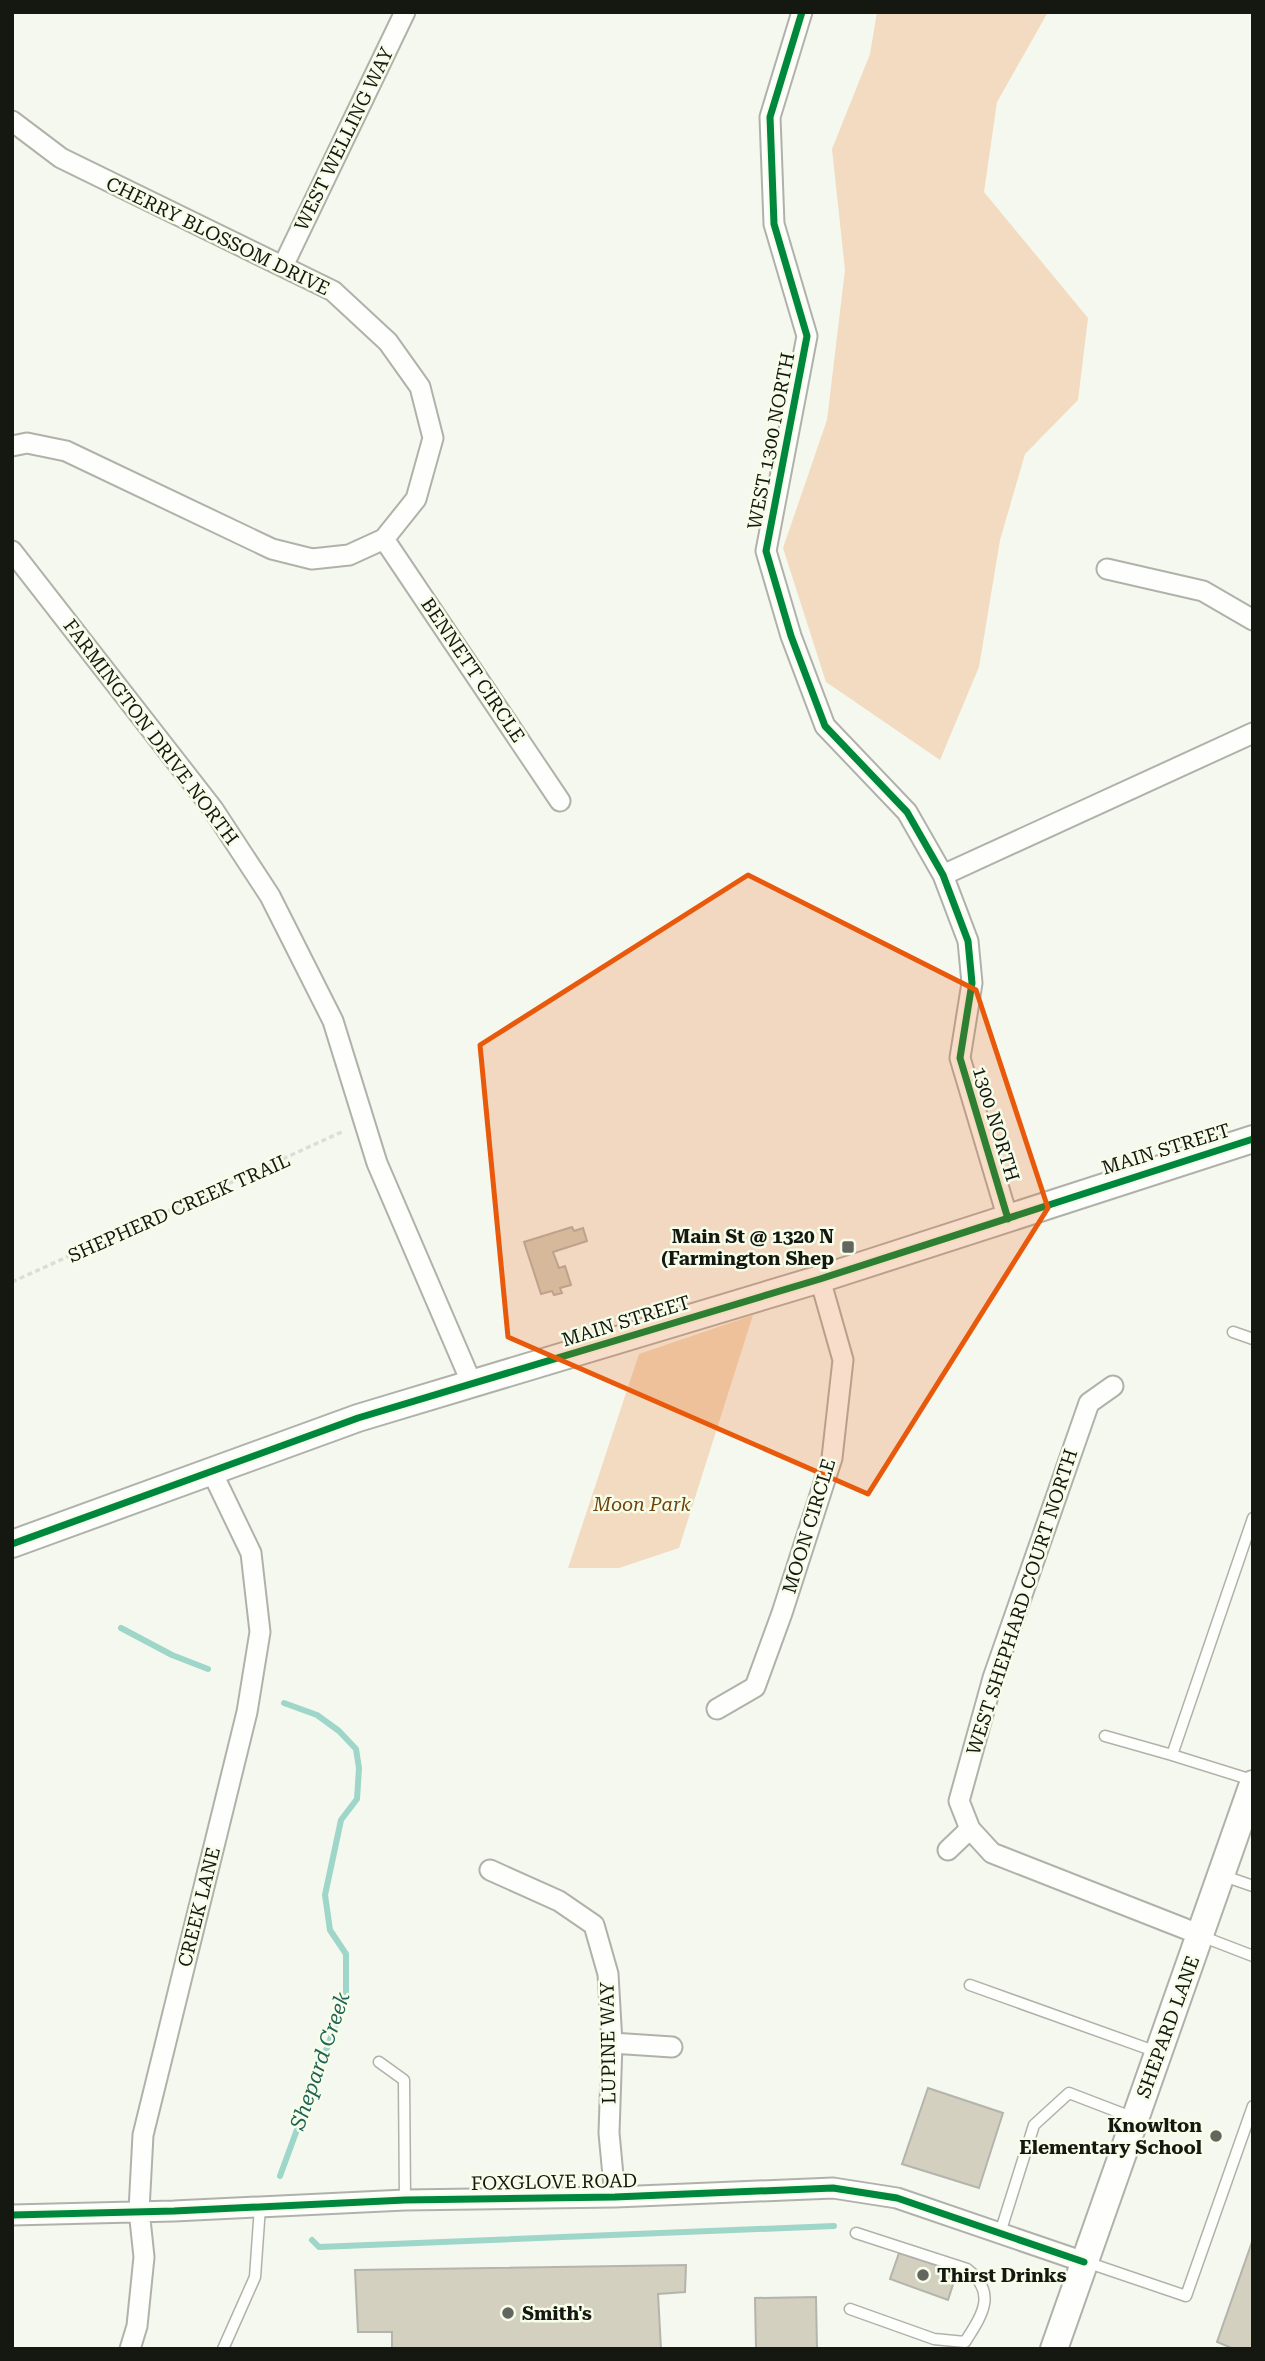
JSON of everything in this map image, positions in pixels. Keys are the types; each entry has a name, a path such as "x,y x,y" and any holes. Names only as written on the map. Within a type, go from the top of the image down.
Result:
{"main road":[{"name":"MAIN STREET","path":"12,1544 358,1419 820,1279 1008,1219 1115,1181 1253,1139"},
{"name":"SHEPARD LANE","path":"1054,2349 1253,1782"}],"street":[{"name":"WEST WELLING WAY","path":"283,266 405,12"},
{"name":"WEST 1300 NORTH","path":"802,12 770,117 774,224 807,336 766,551 791,636 825,726 907,812 943,875"},
{"name":"CHERRY BLOSSOM DRIVE","path":"12,121 61,158 333,291 388,342 420,387 433,438 416,499 384,539 349,555 312,559 272,550 66,451 27,443 12,446"},
{"name":"BENNETT CIRCLE","path":"384,539 561,801"},
{"name":"FARMINGTON DRIVE NORTH","path":"12,551 213,809 270,896 333,1021 377,1163 472,1384"},
{"path":"1107,569 1203,591 1253,620"},
{"path":"943,875 1253,733"},
{"name":"1300 NORTH","path":"943,875 968,941 972,983 960,1058 1008,1219"},
{"name":"MOON CIRCLE","path":"718,1709 755,1687 832,1458 843,1360 820,1279"},
{"name":"WEST SHEPHARD COURT NORTH","path":"970,1829 959,1801 993,1678 1089,1403 1113,1386"},
{"name":"CREEK LANE","path":"130,2349 137,2326 144,2257 139,2210 143,2135 247,1712 260,1632 251,1553 212,1472"},
{"path":"948,1850 970,1829 992,1853 1200,1935"},
{"name":"LUPINE WAY","path":"490,1870 559,1901 594,1925 608,1974 612,2043 609,2133 615,2197"},
{"path":"612,2043 673,2048"},
{"name":"FOXGLOVE ROAD","path":"12,2215 833,2188 897,2198 1084,2262"}],"lane":[{"path":"1233,1332 1253,1339"},
{"path":"1172,1755 1253,1518"},
{"path":"1105,1736 1253,1782"},
{"path":"1221,1875 1253,1886"},
{"path":"1200,1935 1253,1956"},
{"path":"970,1985 1158,2053"},
{"path":"379,2062 404,2080 405,2200"},
{"path":"1000,2233 1034,2125 1051,2108 1069,2093 1136,2118"},
{"path":"1084,2262 1186,2296 1253,2106"},
{"path":"223,2349 255,2277 260,2207"},
{"path":"850,2309 934,2339 965,2342 979,2318 986,2298 980,2279 967,2269 856,2233"}],"highlighted area":[{"path":"748,875 976,990 1048,1208 868,1494 508,1337 480,1045"}],"green space":[{"path":"877,12 1048,12 997,102 984,192 1088,318 1078,400 1025,454 1000,540 979,667 940,760 826,682 783,548 827,420 845,270 832,149 870,54"},
{"name":"Moon Park","path":"753,1315 679,1548 619,1568 568,1568 639,1354"}],"building":[{"path":"572,1227 574,1231 583,1228 587,1241 553,1252 559,1268 565,1266 571,1285 560,1288 562,1293 554,1295 552,1291 541,1294 524,1242"},
{"path":"928,2088 1003,2113 979,2188 902,2164"},
{"path":"1253,2239 1253,2349 1234,2349 1217,2342"},
{"name":"Thirst Drinks","path":"899,2253 957,2272 948,2300 890,2279"},
{"name":"Smith's","path":"686,2265 685,2292 658,2294 661,2349 392,2349 392,2332 358,2332 355,2270"},
{"path":"816,2297 817,2349 756,2349 755,2298"}],"waterway":[{"name":"Shepard Creek","path":"121,1628 172,1655 208,1669"},
{"name":"Shepard Creek","path":"280,2176 346,1996 346,1954 330,1930 325,1895 341,1820 357,1799 359,1768 356,1749 339,1731 317,1715 284,1703"},
{"name":"Shepard Creek","path":"312,2240 319,2247 834,2226"}],"cycle path":[{"path":"802,12 770,117 774,224 807,336 766,551 791,636 825,726 907,812 943,875 968,941 972,983 960,1058 1008,1219"},
{"path":"12,1544 358,1418 820,1279 1253,1139"},
{"path":"12,2215 833,2188 897,2198 1084,2262"}],"place":[{"name":"Main St @ 1320 N (Farmington Shep","path":"848,1247"},
{"name":"Knowlton Elementary School","path":"1216,2136"},
{"name":"Thirst Drinks","path":"923,2275"},
{"name":"Smith's","path":"508,2313"}]}
